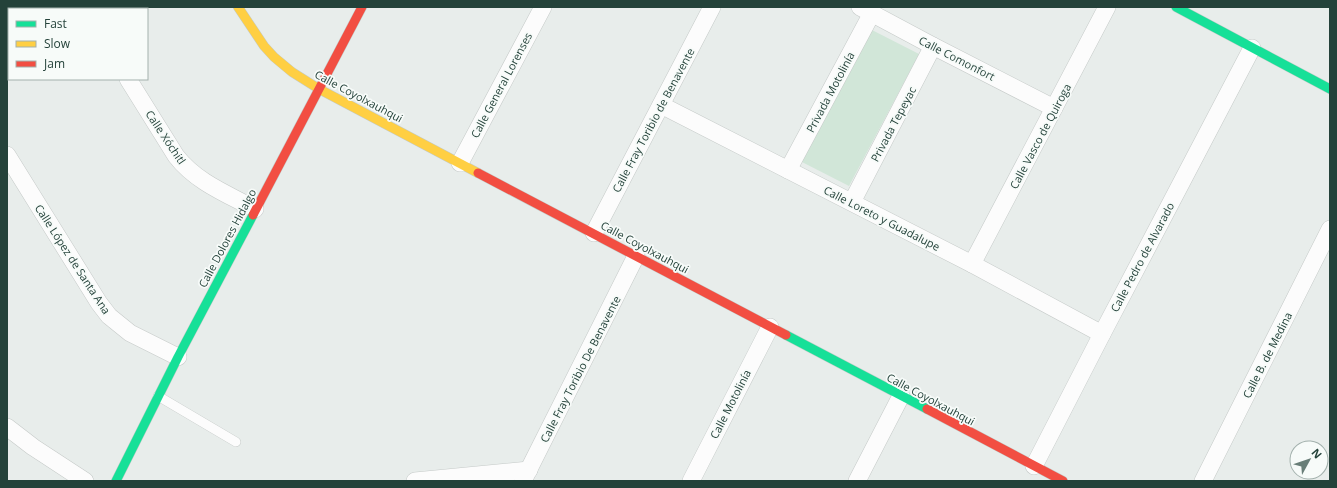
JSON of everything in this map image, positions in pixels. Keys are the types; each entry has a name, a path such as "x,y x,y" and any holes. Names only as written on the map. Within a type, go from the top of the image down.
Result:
{"street":[{"name":"Calle Coyolxauhqui","path":"238,7 251,29 268,52 290,70 319,89 1063,481"},
{"name":"Calle Dolores Hidalgo","path":"116,481 178,357 362,7"},
{"name":"Calle General Lorenses","path":"460,163 543,7"},
{"name":"Calle Fray Toribio de Benavente","path":"594,234 712,7"},
{"name":"Calle Vasco de Quiroga","path":"972,264 1107,7"},
{"path":"1176,7 1330,88"},
{"name":"Calle Comonfort","path":"866,10 1054,108"},
{"name":"Privada Motolinía","path":"788,170 866,10"},
{"name":"Privada Tepeyac","path":"852,202 933,46"},
{"name":"Calle Pedro de Alvarado","path":"1034,466 1252,48"},
{"name":"Calle Xóchitl","path":"129,80 176,156 184,166 195,176 255,209"},
{"name":"Calle Loreto y Guadalupe","path":"661,105 972,264 1102,334"},
{"name":"Calle López de Santa Ana","path":"7,155 98,303 109,316 130,333 178,357"},
{"name":"Calle B. de Medina","path":"1203,481 1330,229"},
{"name":"Calle Fray Toribio De Benavente","path":"526,476 636,256"},
{"name":"Calle Motolinía","path":"691,481 770,327"},
{"path":"856,481 901,396"},
{"path":"7,427 33,447 86,481"},
{"path":"415,481 526,476"}],"lane":[{"path":"158,396 236,442"}],"green space":[{"path":"870,29 919,54 849,186 800,161"}],"traffic: fast":[{"path":"1176,7 1330,89"},
{"path":"116,481 178,357 253,215"},
{"path":"786,335 927,409"}],"traffic: slow":[{"path":"238,7 264,46 274,57 292,72 319,89 478,173"}],"traffic: jam":[{"path":"253,215 362,7"},
{"path":"478,173 786,335"},
{"path":"927,409 1063,481"}]}
